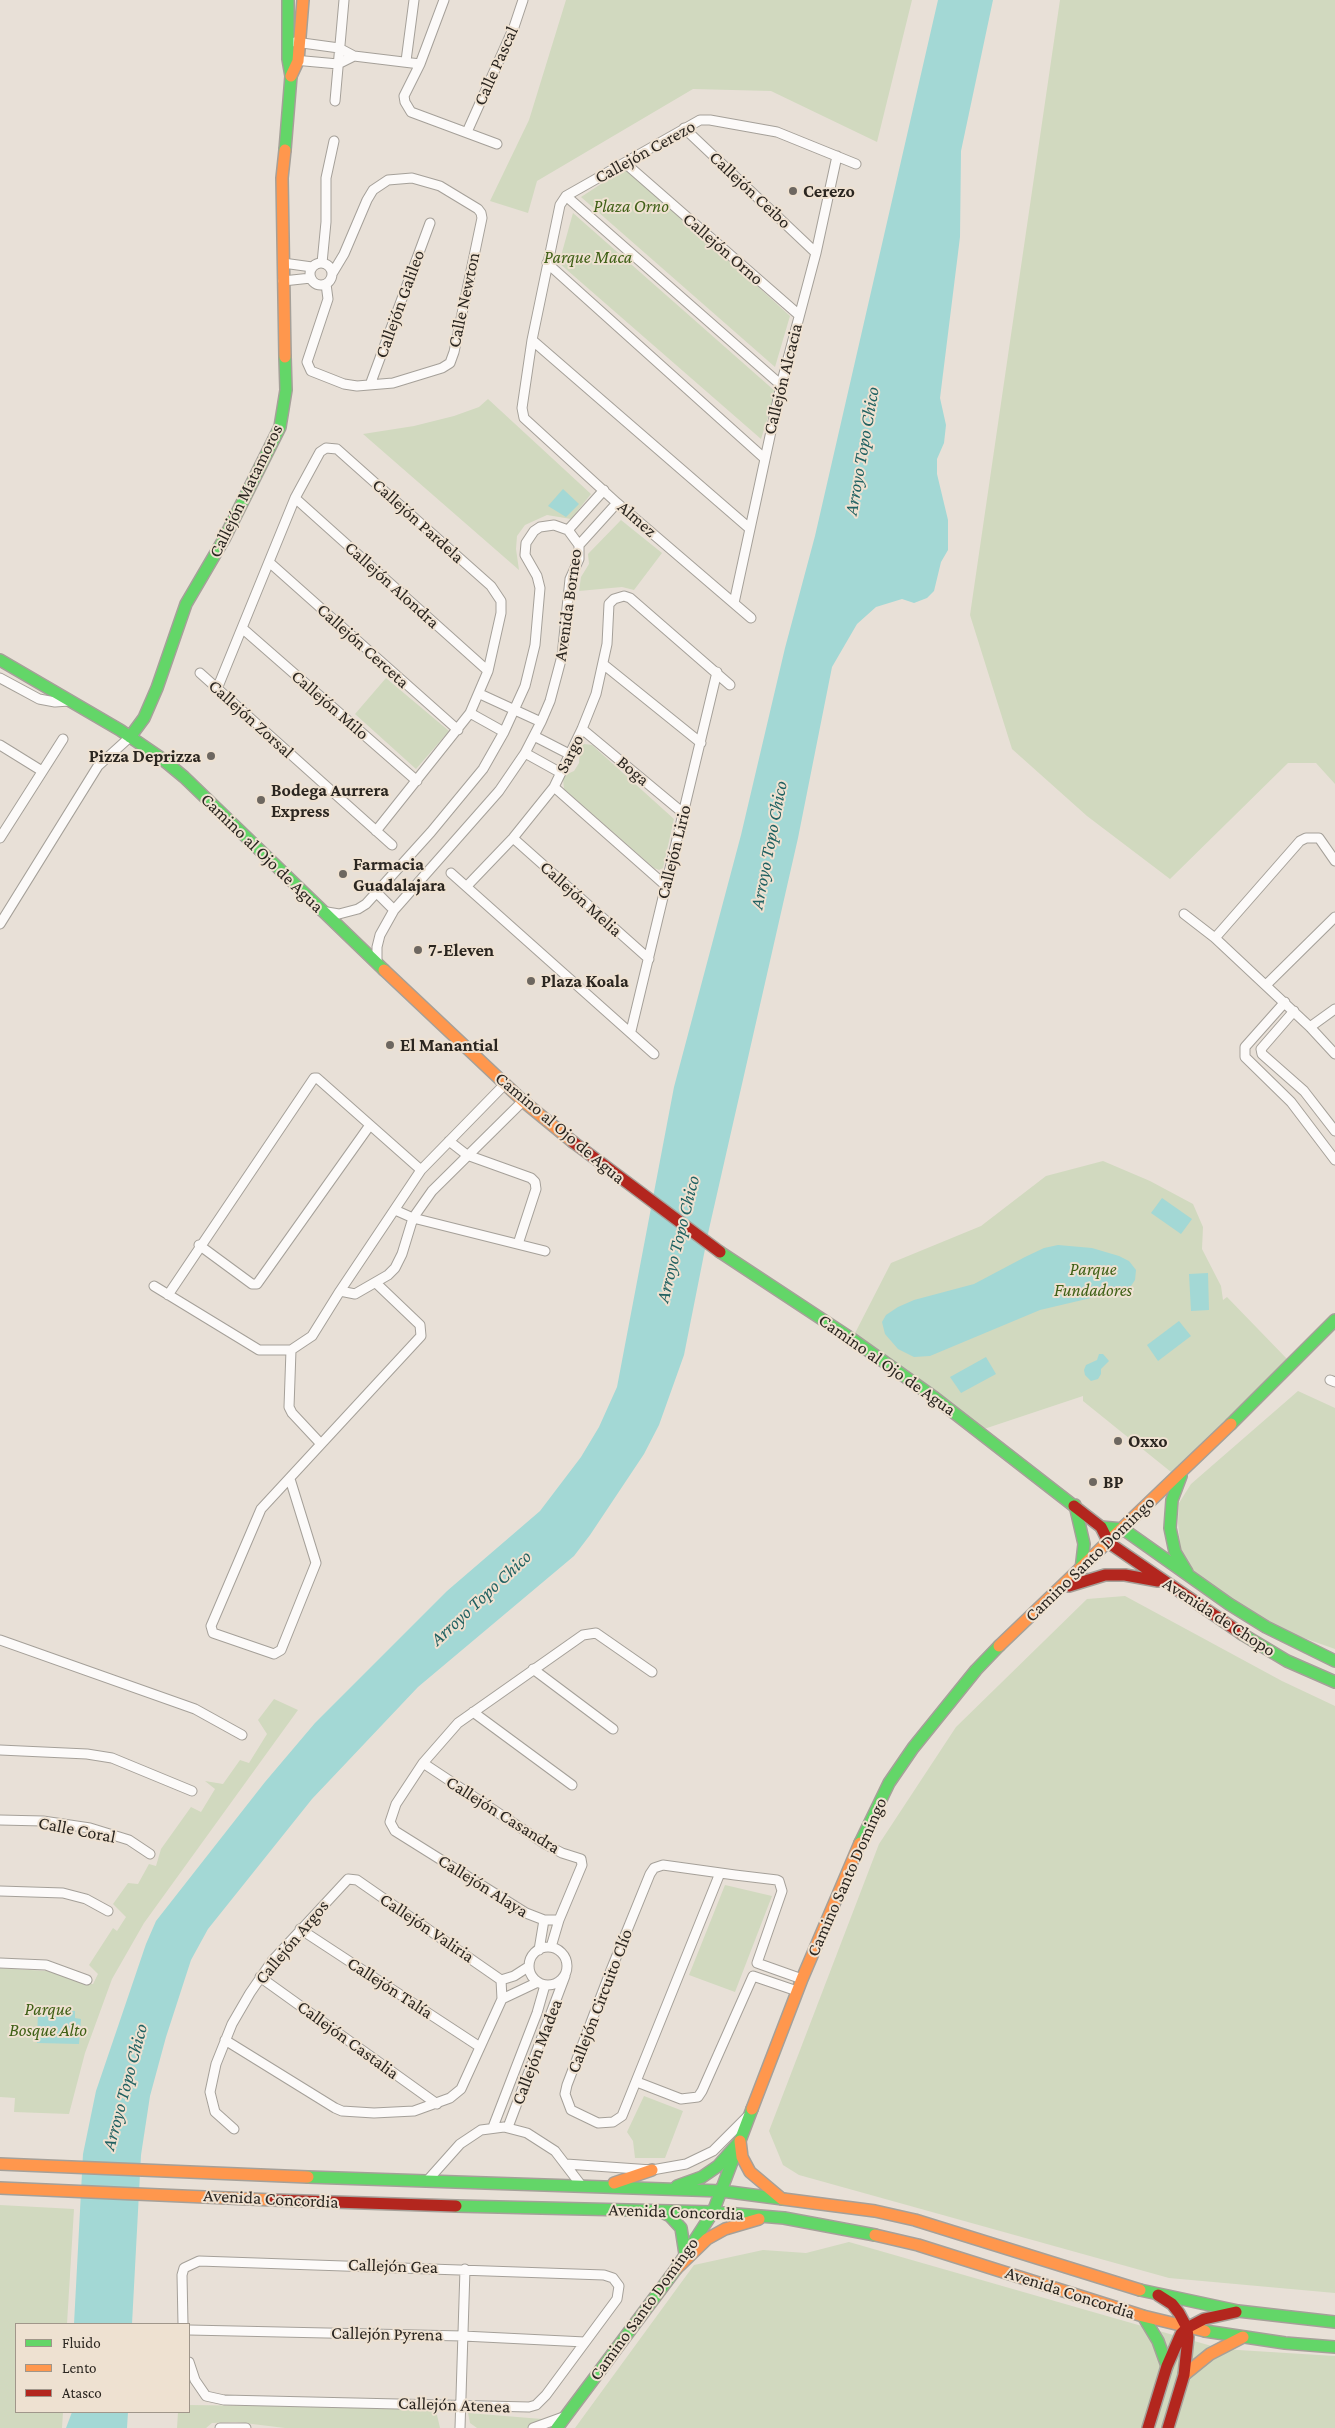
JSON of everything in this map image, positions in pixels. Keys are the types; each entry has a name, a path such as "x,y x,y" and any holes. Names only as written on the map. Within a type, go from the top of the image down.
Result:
{"street":[{"name":"Callejón Matamoros","path":"288,0 288,42 293,60"},
{"name":"Callejón Matamoros","path":"130,738 144,718 157,688 186,604 224,539 280,428 286,390 282,162 293,60 300,43 303,0"},
{"path":"336,101 344,0"},
{"path":"406,61 414,0"},
{"path":"444,0 420,64 404,96 407,108 411,112 497,144"},
{"name":"Calle Pascal","path":"467,132 514,27 523,0"},
{"path":"288,42 339,48 354,56 420,64"},
{"path":"293,60 338,64 354,56"},
{"name":"Callejón Cerezo","path":"566,196 700,120 710,120 777,132 856,164"},
{"name":"Callejón Ceibo","path":"684,128 816,252"},
{"path":"322,263 326,222 326,178 334,141"},
{"name":"Callejón Alcacia","path":"734,603 764,458 816,252 837,156"},
{"name":"Callejón Orno","path":"625,163 799,315"},
{"name":"Calle Newton","path":"326,284 328,299 307,362 308,369 344,384 370,386 393,383 442,368 450,363 480,228 481,213 478,209 440,186 412,178 388,180 373,190 367,200 344,254 332,274"},
{"path":"749,528 532,340 560,205 566,196 781,385"},
{"name":"Callejón Galileo","path":"370,386 430,223"},
{"path":"283,263 312,268 322,263 329,266 332,274 326,284 318,284 311,278 284,281"},
{"path":"547,263 764,458"},
{"path":"311,278 312,268"},
{"name":"Almez","path":"532,340 522,408 524,418 617,503 751,618"},
{"name":"Callejón Pardela","path":"217,689 296,498 320,452 326,448 337,449 491,586 498,596 501,607 488,671 480,694 470,713 417,782 376,831"},
{"path":"568,530 604,490"},
{"name":"Callejón Alondra","path":"296,498 488,671"},
{"path":"579,545 617,503"},
{"name":"Avenida Borneo","path":"321,911 339,914 358,909 377,894 483,769 515,708 532,662 540,608 540,588 537,576 525,555 526,543 534,531 547,525 554,525 568,530 579,545 579,559 570,579 562,656 541,722 525,753 499,791 394,910 380,935 377,946 377,963"},
{"name":"Callejón Cerceta","path":"269,562 458,730"},
{"name":"Sargo","path":"467,886 513,838 554,788 571,755 596,694 603,664 609,604 618,597 630,598 718,672"},
{"name":"Callejón Milo","path":"242,628 417,782"},
{"name":"Camino al Ojo de Agua","path":"0,660 70,700 161,758 522,1101 611,1172 708,1244 902,1373 1075,1505 1101,1527 1109,1543"},
{"path":"603,664 701,743"},
{"path":"718,672 730,685"},
{"name":"Callejón Lirio","path":"631,1031 718,672"},
{"name":"Callejón Zorsal","path":"200,673 392,845"},
{"path":"0,678 39,699 55,702 70,700"},
{"path":"480,694 515,708 541,722"},
{"path":"470,713 504,732"},
{"name":"Boga","path":"582,729 683,813"},
{"path":"534,736 571,755"},
{"path":"0,924 98,766 130,738"},
{"path":"0,838 3,826 63,739"},
{"path":"0,745 42,771"},
{"path":"525,753 561,773"},
{"path":"554,788 666,885"},
{"name":"Callejón Melia","path":"513,838 649,959"},
{"path":"1214,938 1300,841 1319,838 1335,861"},
{"path":"451,873 631,1031 654,1054"},
{"path":"377,894 394,910"},
{"path":"1184,914 1266,985 1335,1054"},
{"path":"1266,985 1335,916"},
{"path":"1284,1002 1245,1047 1245,1057 1292,1102 1335,1160"},
{"path":"1310,1027 1335,1009"},
{"path":"1294,1012 1261,1049 1262,1054 1304,1091 1335,1131"},
{"path":"168,1294 311,1079 317,1078 422,1170"},
{"path":"154,1286 259,1350 291,1350 312,1336 340,1291 422,1170 504,1084"},
{"path":"340,1291 355,1294 376,1284 395,1268 414,1218 439,1182 522,1101"},
{"path":"199,1245 252,1284 257,1284 370,1125"},
{"path":"449,1141 466,1155 531,1178 535,1182 536,1188 518,1244"},
{"path":"395,1210 414,1218 545,1251"},
{"path":"290,1479 316,1563 281,1650 274,1654 213,1633 211,1626 256,1516 421,1336 420,1325 376,1284"},
{"name":"Camino Santo Domingo","path":"557,2428 676,2269 718,2202 797,1991 859,1842 889,1783 940,1714 976,1670 1243,1413 1335,1320"},
{"path":"291,1350 289,1407 292,1413 321,1444"},
{"path":"1187,1466 1180,1478 1172,1500 1170,1528 1175,1552 1190,1576"},
{"path":"1075,1505 1084,1544 1081,1570"},
{"path":"1101,1527 1123,1529"},
{"name":"Avenida de Chopo","path":"1123,1529 1266,1627 1335,1661"},
{"name":"Avenida de Chopo","path":"1109,1543 1261,1647 1287,1661 1335,1682"},
{"path":"1057,1591 1079,1581 1105,1574 1132,1576 1168,1584"},
{"path":"423,1763 442,1739 473,1712 583,1635 592,1632 652,1672"},
{"path":"0,1640 196,1709 242,1735"},
{"path":"533,1669 613,1729"},
{"path":"473,1712 572,1785"},
{"path":"0,1750 106,1756 126,1762 192,1791"},
{"name":"Callejón Alaya","path":"423,1763 396,1804 390,1822 395,1831 526,1914 544,1920 560,1920"},
{"name":"Callejón Casandra","path":"423,1763 544,1844 562,1853 581,1859 582,1864 560,1920"},
{"name":"Calle Coral","path":"0,1820 43,1821 90,1828 129,1840 150,1854"},
{"name":"Callejón Circuito Clío","path":"720,1873 622,2116 613,2122 598,2123 579,2116 571,2110 565,2094 611,1970 651,1871 662,1865 777,1880 781,1884 782,1891 757,1962 802,1979"},
{"name":"Callejón Argos","path":"234,2129 215,2112 210,2099 210,2085 225,2040 241,2007 260,1977 300,1929 344,1882 352,1878"},
{"name":"Callejón Valiria","path":"352,1878 488,1969 501,1980"},
{"path":"0,1891 64,1893 86,1899 108,1911"},
{"path":"225,2040 329,2106 342,2111 374,2113 414,2111 437,2104 450,2098 461,2089 502,1999 501,1980 514,1976 528,1967 531,1959 539,1950 544,1920"},
{"path":"551,1948 560,1920"},
{"name":"Callejón Talía","path":"300,1929 480,2047"},
{"path":"502,1999 541,1984 555,1984 565,1976 567,1964 566,1958 562,1953 551,1948 539,1950"},
{"path":"0,1963 46,1964 87,1980"},
{"path":"528,1967 531,1976 541,1984"},
{"name":"Callejón Madea","path":"508,2127 562,1989 565,1976"},
{"path":"636,2082 681,2099 698,2097 752,1976 797,1991"},
{"name":"Callejón Castalia","path":"260,1977 437,2104"},
{"name":"Callejón Madea","path":"493,2126 521,2054 541,1984"},
{"path":"521,2054 533,2059"},
{"path":"566,2164 652,2170 670,2168 700,2159 726,2140 752,2112"},
{"path":"428,2181 460,2144 481,2130 493,2126 508,2127 538,2139 555,2151 581,2185"},
{"path":"665,2189 690,2182 710,2172 724,2161 740,2141"},
{"path":"740,2141 742,2157 750,2172 782,2199"},
{"name":"Avenida Concordia","path":"0,2164 61,2168 146,2169 264,2176 665,2189 778,2217 862,2232 918,2245 1142,2316 1187,2328 1244,2337 1335,2347"},
{"path":"605,2186 652,2170"},
{"name":"Avenida Concordia","path":"0,2188 347,2203 625,2210 660,2210 718,2202 782,2199 875,2211 915,2220 1122,2285 1157,2294 1238,2312 1335,2322"},
{"path":"625,2210 643,2202 718,2202 789,2205 806,2202"},
{"path":"660,2210 670,2216 681,2228 685,2254"},
{"path":"676,2269 700,2244 725,2228 748,2221 778,2217"},
{"name":"Callejón Gea","path":"183,2323 184,2268 199,2260 604,2275"},
{"path":"460,2428 465,2269"},
{"name":"Callejón Atenea","path":"190,2366 194,2380 206,2396 224,2400 529,2407 536,2405 546,2395 617,2299 620,2292 617,2281 604,2275"},
{"path":"1157,2294 1172,2304 1187,2328 1188,2349 1184,2375 1168,2428"},
{"path":"1148,2428 1175,2344 1187,2328 1204,2319 1238,2312"},
{"path":"1142,2316 1158,2341 1167,2366"},
{"name":"Callejón Pyrena","path":"190,2330 463,2336 585,2342"},
{"path":"1184,2375 1210,2354 1244,2337"},
{"path":"533,2428 566,2416"},
{"path":"220,2428 246,2428"}],"green space":[{"path":"566,0 912,0 877,142 771,91 693,89 537,181 528,213 490,201 529,120"},
{"path":"1060,0 1335,0 1335,784 1316,763 1288,763 1170,879 1087,816 1012,749 970,615"},
{"name":"Plaza Orno","path":"627,167 790,316 775,367 581,197"},
{"name":"Parque Maca","path":"573,213 776,392 761,439 559,263"},
{"path":"488,399 591,494 571,519 547,515 525,525 517,536 516,549 519,570 363,434 414,426 454,416 479,407"},
{"path":"621,520 662,553 634,590 622,587 579,591 581,577 589,564 588,554"},
{"path":"386,678 449,731 416,769 355,714"},
{"path":"584,744 592,745 674,819 663,868 659,870 654,868 564,789 563,779 565,775 574,771 579,763 580,748"},
{"name":"Parque Fundadores","path":"1103,1161 1150,1181 1193,1204 1203,1227 1202,1249 1221,1286 1223,1300 1227,1297 1288,1360 1171,1472 1083,1401 1083,1396 978,1431 852,1339 891,1263 981,1226 1046,1176"},
{"path":"1298,1391 1335,1408 1335,1649 1287,1632 1239,1604 1188,1567 1181,1553 1178,1523 1179,1503 1191,1484"},
{"path":"1125,1596 1282,1681 1335,1706 1335,2293 1169,2278 799,2175 783,2165 769,2131 879,1844 956,1727 1087,1599"},
{"name":"Parque Bosque Alto","path":"274,1699 298,1710 144,1923 112,1979 85,2053 69,2114 14,2112 15,2098 0,2097 0,1968 46,1971 76,1978 84,1984 93,1984 98,1974 89,1965 113,1928 117,1931 126,1917 113,1904 128,1883 138,1884 149,1864 156,1866 161,1849 191,1807 201,1812 215,1789 205,1781 223,1784 240,1760 249,1763 267,1734 258,1720"},
{"path":"725,1885 772,1896 735,1992 689,1975"},
{"path":"644,2096 683,2111 665,2158 635,2158 633,2141 627,2132"},
{"path":"0,2205 74,2209 67,2323 15,2323 15,2413 63,2413 62,2428 0,2428"},
{"path":"849,2242 1222,2349 1335,2356 1335,2428 575,2428 694,2265 763,2250 806,2253"},
{"path":"190,2405 432,2408 437,2415 440,2428 285,2428 236,2422 212,2423 206,2428 177,2428 178,2413 190,2413"},
{"path":"468,2413 542,2419 527,2428 477,2428 470,2423"}],"water":[{"name":"Arroyo Topo Chico","path":"938,0 993,0 961,151 960,237 940,398 946,425 944,443 937,459 937,474 948,520 948,550 941,562 934,591 927,598 914,603 902,599 876,607 857,624 832,667 798,838 709,1229 684,1355 659,1425 644,1454 574,1556 418,1687 312,1799 208,1929 191,1960 166,2037 150,2096 141,2155 132,2323 74,2323 83,2154 96,2091 146,1944 156,1921 265,1782 315,1723 447,1591 540,1511 581,1457 599,1427 617,1387 674,1087 741,835 785,648 815,536"},
{"path":"563,489 579,504 566,517 548,506"},
{"path":"1162,1198 1192,1219 1181,1234 1151,1213"},
{"path":"1058,1245 1092,1248 1119,1256 1129,1261 1136,1270 1135,1280 1129,1289 1040,1310 930,1356 914,1357 898,1349 885,1334 882,1322 886,1315 898,1307 914,1300 974,1284 1044,1248"},
{"path":"1208,1273 1209,1310 1191,1311 1189,1274"},
{"path":"1179,1321 1191,1336 1158,1361 1147,1345"},
{"path":"1099,1354 1103,1354 1109,1361 1101,1369 1098,1379 1091,1381 1085,1375 1084,1370 1086,1365 1097,1360"},
{"path":"986,1357 996,1374 961,1393 950,1377"},
{"path":"38,2011 75,2011 75,2018 81,2019 79,2044 37,2043"},
{"path":"72,2413 128,2413 127,2428 66,2428"}],"traffic: fast":[{"path":"285,150 291,76 288,59 288,0"},
{"path":"130,737 144,718 157,688 186,604 224,539 280,427 286,390 285,357"},
{"path":"0,660 120,730 161,758 184,777 384,970"},
{"path":"720,1252 852,1339 935,1398 1074,1506"},
{"path":"1231,1424 1335,1320"},
{"path":"1181,1476 1172,1500 1170,1528 1175,1552 1187,1572"},
{"path":"1075,1505 1084,1544 1081,1570"},
{"path":"1101,1527 1123,1529 1229,1604 1266,1627 1335,1661"},
{"path":"1242,1634 1287,1661 1335,1682"},
{"path":"860,1843 889,1783 913,1748 976,1670 999,1646"},
{"path":"557,2428 676,2269 713,2212 752,2109"},
{"path":"677,2186 702,2177 718,2166 740,2141"},
{"path":"308,2177 722,2191 783,2199"},
{"path":"456,2206 713,2212 784,2218 875,2235"},
{"path":"660,2211 670,2216 681,2228 685,2254"},
{"path":"1140,2290 1238,2311 1335,2322"},
{"path":"1143,2316 1158,2341 1167,2366"},
{"path":"1205,2331 1285,2343 1335,2347"}],"traffic: slow":[{"path":"291,76 298,61 303,0"},
{"path":"285,150 282,178 285,357"},
{"path":"384,970 523,1101 573,1142"},
{"path":"999,1646 1231,1424"},
{"path":"752,2109 802,1979 860,1843"},
{"path":"740,2141 742,2157 750,2172 782,2199"},
{"path":"0,2164 308,2177"},
{"path":"614,2183 652,2170"},
{"path":"0,2188 273,2200"},
{"path":"783,2199 875,2211 915,2220 1140,2290"},
{"path":"676,2269 707,2239 725,2229 759,2219"},
{"path":"875,2235 918,2245 1143,2316 1205,2331"},
{"path":"1184,2375 1210,2354 1243,2337"}],"traffic: jam":[{"path":"573,1142 720,1252"},
{"path":"1074,1506 1101,1527 1109,1543 1242,1634"},
{"path":"1069,1586 1105,1575 1125,1575 1158,1581"},
{"path":"273,2200 456,2206"},
{"path":"1158,2295 1172,2304 1179,2313 1187,2328 1188,2337 1184,2375 1168,2428"},
{"path":"1148,2428 1167,2366 1181,2334 1187,2328 1204,2319 1236,2312"}],"place":[{"name":"Cerezo","path":"793,191"},
{"name":"Pizza Deprizza","path":"211,756"},
{"name":"Bodega Aurrera Express","path":"261,800"},
{"name":"Farmacia Guadalajara","path":"343,874"},
{"name":"7-Eleven","path":"418,950"},
{"name":"Plaza Koala","path":"531,981"},
{"name":"El Manantial","path":"390,1045"},
{"name":"Oxxo","path":"1118,1441"},
{"name":"BP","path":"1093,1482"}]}
